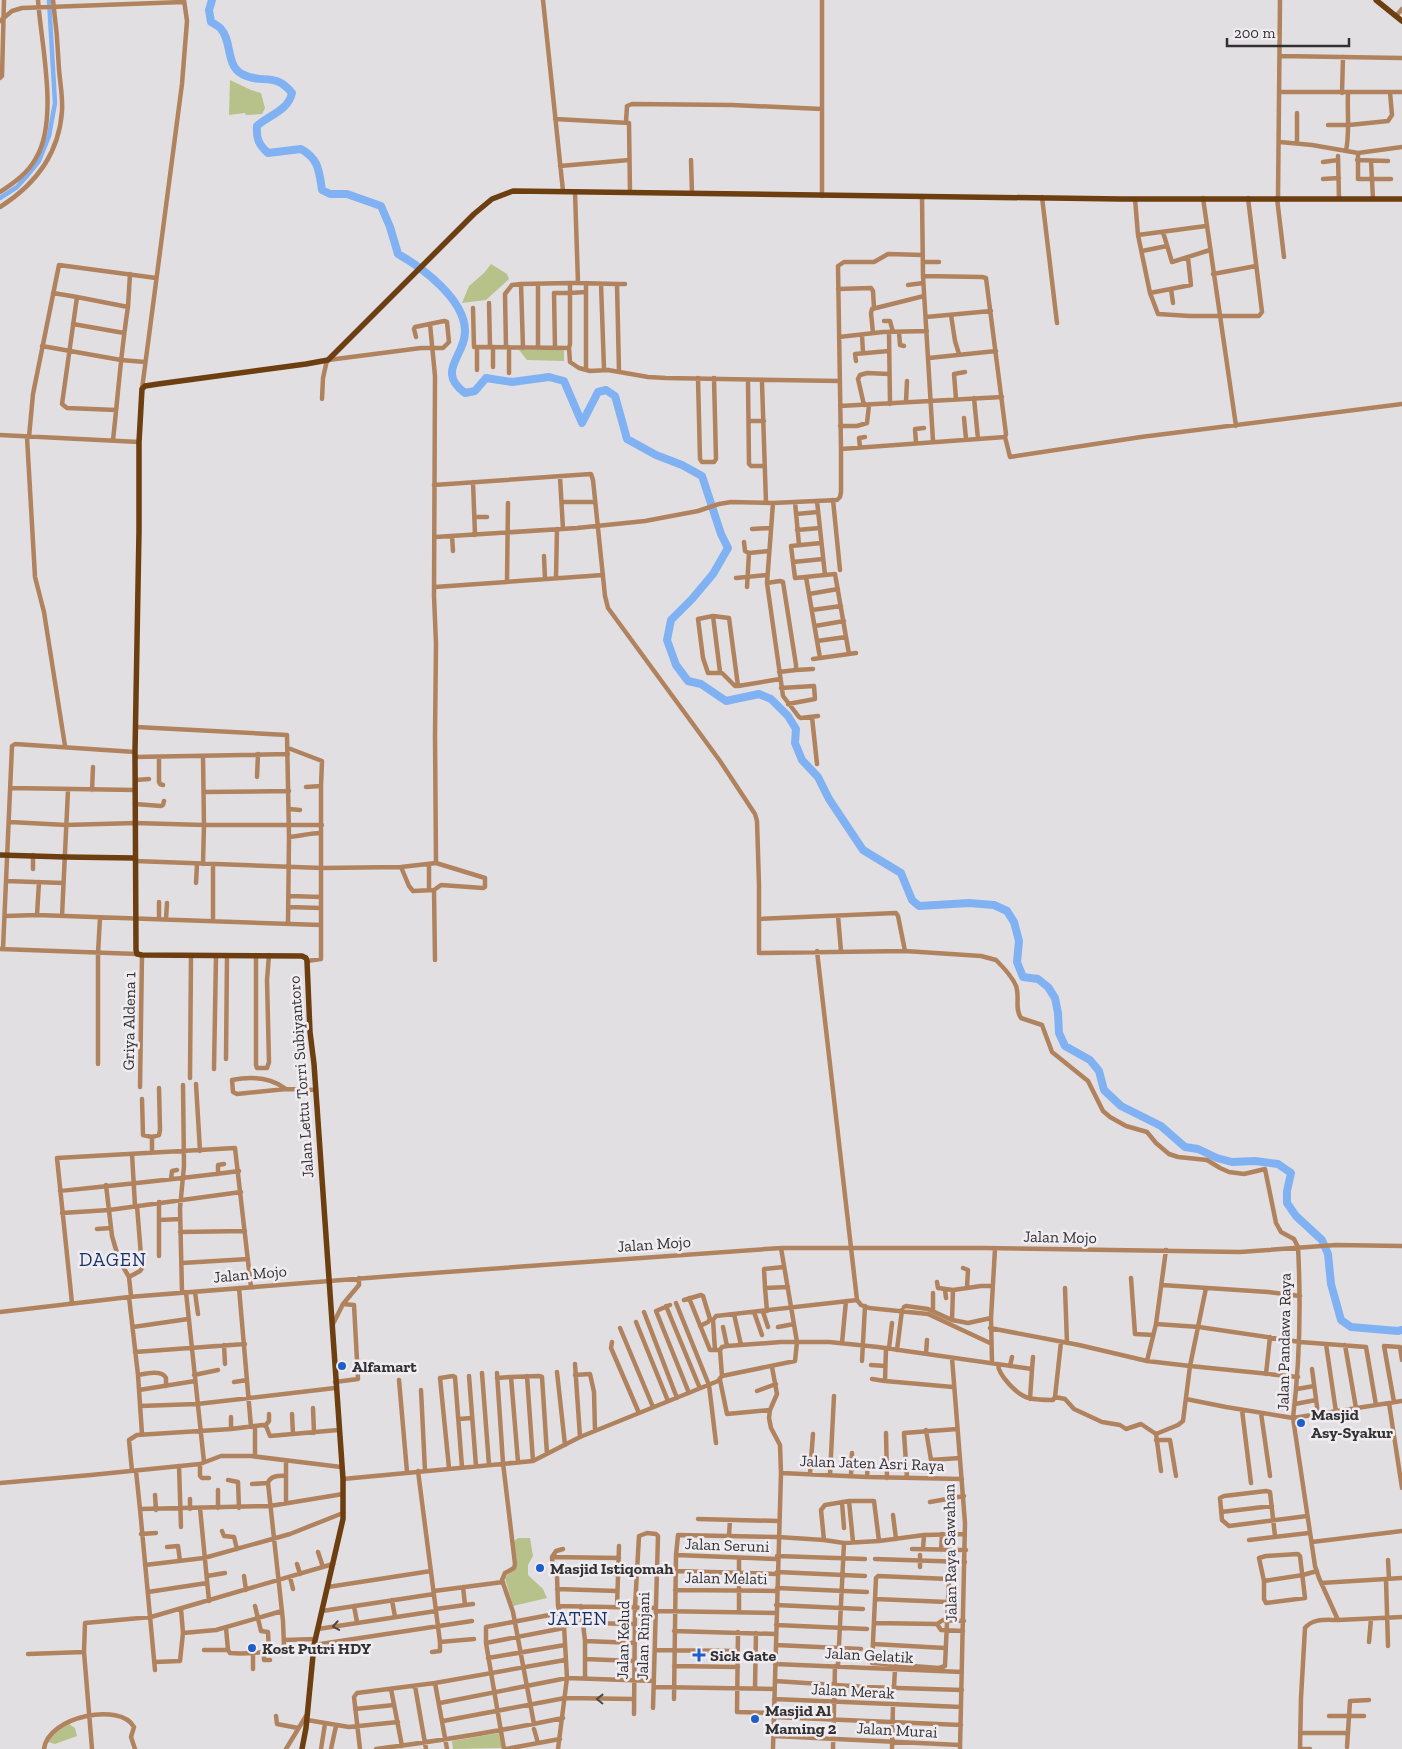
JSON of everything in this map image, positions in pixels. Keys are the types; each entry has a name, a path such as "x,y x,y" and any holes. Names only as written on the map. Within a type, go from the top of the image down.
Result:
{"main road":[{"path":"1376,0 1399,12 1402,21"},
{"path":"140,954 135,948 135,754 139,442 142,389 145,386 327,360 474,214 496,197 517,190 822,196 1402,200"},
{"path":"0,855 135,859"},
{"name":"Jalan Lettu Torri Subiyantoro","path":"140,954 302,956 307,961 310,1032 316,1090 338,1430 343,1479 343,1513 315,1642 307,1718"},
{"path":"302,1749 307,1718"}],"street":[{"path":"0,78 2,76 4,0"},
{"path":"0,192 18,180 32,165 43,142 45,132 46,96 41,8 38,0"},
{"path":"0,207 19,195 36,177 52,154 58,134 62,102 53,7 54,0"},
{"path":"543,0 563,191"},
{"path":"822,0 822,196"},
{"path":"1280,0 1278,198 1284,257"},
{"path":"2,20 18,9 117,2 183,1 187,16 186,42 142,389"},
{"path":"1280,56 1402,58"},
{"path":"1343,57 1349,136 1346,151"},
{"path":"1280,92 1402,92"},
{"path":"1328,125 1385,122 1390,120 1392,115 1390,92"},
{"path":"626,122 627,106 632,104 732,105 822,110"},
{"path":"1297,113 1297,143"},
{"path":"555,119 629,123 630,193"},
{"path":"1280,142 1358,152 1402,147"},
{"path":"1358,152 1357,179 1392,179"},
{"path":"1323,162 1338,158 1339,199"},
{"path":"560,166 629,160"},
{"path":"691,160 692,193"},
{"path":"1357,160 1388,162"},
{"path":"1371,161 1373,199"},
{"path":"1324,179 1339,178"},
{"path":"575,192 578,283"},
{"path":"922,196 923,283 933,441"},
{"path":"1042,197 1057,323"},
{"path":"1203,198 1236,426"},
{"path":"1135,199 1138,235 1150,293 1158,314 1190,316 1261,315 1248,198"},
{"path":"1138,235 1206,226"},
{"path":"1163,232 1172,262 1210,250"},
{"path":"1142,251 1167,246"},
{"path":"435,537 598,525 675,516 739,502 774,503 838,499 841,495 841,449 838,269 841,263 874,262 888,254 923,255"},
{"path":"1150,293 1192,284 1188,258"},
{"path":"923,262 939,262"},
{"path":"64,746 44,612 34,577 28,437 42,346 59,265 156,278"},
{"path":"1213,274 1256,266"},
{"path":"113,440 130,274"},
{"path":"923,276 984,277 987,283 1002,397 1005,437 1010,456 1141,437 1402,404"},
{"path":"570,283 570,362 586,370 604,369 656,378 839,381"},
{"path":"586,283 586,370"},
{"path":"908,285 923,283"},
{"path":"522,284 522,348"},
{"path":"538,284 538,348"},
{"path":"601,284 604,369"},
{"path":"617,284 619,372"},
{"path":"509,373 505,294 512,285 625,284"},
{"path":"838,289 871,288 873,290 874,308 871,313 873,333"},
{"path":"1171,289 1173,303"},
{"path":"555,348 554,293 586,292"},
{"path":"53,293 128,307"},
{"path":"77,296 63,406 67,408 116,410"},
{"path":"874,308 924,296"},
{"path":"489,303 493,367"},
{"path":"473,308 474,347 569,348"},
{"path":"926,317 991,311"},
{"path":"951,315 959,354"},
{"path":"322,399 323,378 327,360 421,348 443,348 448,344 446,321 414,328 416,337"},
{"path":"884,321 891,322 900,345 904,346"},
{"path":"73,324 124,333"},
{"path":"430,324 434,349 435,376 436,863"},
{"path":"839,337 873,333 927,331"},
{"path":"890,404 890,351 894,332"},
{"path":"862,335 863,353"},
{"path":"42,346 121,360 145,362"},
{"path":"477,347 477,370"},
{"path":"856,361 855,355 890,351"},
{"path":"929,358 996,351"},
{"path":"956,399 955,374 965,372"},
{"path":"840,426 856,426 867,423 866,405 858,379 860,375 867,373 890,374"},
{"path":"698,378 700,459 702,462 714,462 716,459 714,378"},
{"path":"906,402 907,381"},
{"path":"748,383 750,465 765,466"},
{"path":"762,383 766,503"},
{"path":"840,406 1002,397"},
{"path":"974,398 978,439"},
{"path":"964,418 966,440"},
{"path":"749,421 764,421"},
{"path":"916,443 915,429 924,428"},
{"path":"0,435 139,442"},
{"path":"860,447 859,438 865,437"},
{"path":"841,449 1005,437"},
{"path":"434,484 591,474 593,478 605,596 611,613 720,762 755,814 759,953 905,951 981,956 996,960 1016,985 1017,1009 1021,1018 1042,1025 1052,1052 1088,1080 1106,1114 1126,1126 1147,1132 1169,1154 1178,1157 1208,1160 1229,1172 1244,1174 1263,1168 1266,1172 1276,1223 1281,1232 1294,1239 1298,1247"},
{"path":"560,477 563,529"},
{"path":"473,482 475,535"},
{"path":"833,500 840,570"},
{"path":"817,501 825,575"},
{"path":"562,502 595,502"},
{"path":"795,502 799,545"},
{"path":"508,503 508,581"},
{"path":"774,503 770,528 767,584 784,699 799,717 818,716"},
{"path":"796,514 818,512"},
{"path":"475,517 486,517"},
{"path":"752,529 770,528"},
{"path":"798,530 820,528"},
{"path":"556,578 557,529"},
{"path":"452,536 452,551"},
{"path":"744,542 745,551 749,553 769,551"},
{"path":"821,543 792,546 795,578 835,574 849,654"},
{"path":"747,587 749,553"},
{"path":"544,556 544,579"},
{"path":"793,562 823,559"},
{"path":"435,587 603,575"},
{"path":"736,578 767,575"},
{"path":"806,577 820,658"},
{"path":"767,584 783,582 796,670"},
{"path":"809,594 838,589"},
{"path":"812,610 841,606"},
{"path":"713,616 720,672 734,686 780,679"},
{"path":"720,672 707,672 697,621 699,618 713,616 729,618 738,686"},
{"path":"815,626 844,621"},
{"path":"817,641 846,637"},
{"path":"813,659 856,653"},
{"path":"779,672 813,669"},
{"path":"782,688 814,686 815,699 788,704"},
{"path":"812,717 816,764"},
{"path":"136,727 285,734 288,737 288,924"},
{"path":"140,954 2,949 13,744 64,746 159,757 288,754"},
{"path":"288,748 322,761 321,960 307,961"},
{"path":"256,777 258,754"},
{"path":"202,756 204,792 203,864"},
{"path":"159,757 159,782 163,785"},
{"path":"92,790 93,767"},
{"path":"136,780 149,779"},
{"path":"306,787 321,786"},
{"path":"11,788 135,790"},
{"path":"62,916 68,790"},
{"path":"204,792 289,791"},
{"path":"135,804 161,806 164,801"},
{"path":"289,809 300,810"},
{"path":"10,822 66,825 135,823 322,825"},
{"path":"289,836 322,833"},
{"path":"34,855 34,869"},
{"path":"227,858 228,865"},
{"path":"135,859 197,864 322,868 401,867 436,863 484,877 486,880 484,888 441,885 432,890 412,890 401,867"},
{"path":"196,883 197,864"},
{"path":"213,864 213,921"},
{"path":"430,864 435,960"},
{"path":"6,880 63,883"},
{"path":"37,915 39,882"},
{"path":"289,896 321,897"},
{"path":"159,902 159,919"},
{"path":"166,919 167,903"},
{"path":"288,907 321,908"},
{"path":"759,919 896,913 905,951"},
{"path":"5,916 37,915 321,925"},
{"path":"838,916 842,951"},
{"path":"98,1064 98,953 100,918"},
{"path":"817,953 857,1300"},
{"name":"Griya Aldena 1","path":"140,954 140,1087"},
{"path":"256,955 256,1065 258,1068 267,1068 269,1062 267,980 269,955"},
{"path":"190,1078 191,956"},
{"path":"214,1070 216,956"},
{"path":"226,1058 227,956"},
{"path":"256,980 267,980"},
{"path":"231,1074 233,1092 237,1094 286,1090 316,1090"},
{"path":"232,1080 262,1078 272,1080 286,1090"},
{"path":"196,1084 200,1151"},
{"path":"183,1085 184,1152 180,1219 182,1263 200,1430 202,1463 200,1476 202,1478 209,1478"},
{"path":"142,1100 143,1135 157,1136 160,1132 159,1088"},
{"path":"152,1137 152,1153"},
{"path":"72,1303 57,1158 235,1148 251,1287"},
{"path":"129,1277 142,1268 132,1154"},
{"path":"218,1174 218,1165 224,1164"},
{"path":"171,1179 172,1171 177,1170"},
{"path":"60,1191 133,1182 183,1179 239,1171"},
{"path":"106,1185 110,1228 119,1260 129,1277 142,1434"},
{"path":"62,1213 109,1210 241,1192"},
{"path":"159,1202 159,1256"},
{"path":"159,1220 180,1219"},
{"path":"97,1229 110,1228"},
{"path":"180,1232 245,1231"},
{"name":"Jalan Mojo","path":"0,1312 130,1296 781,1248 1263,1251 1336,1245 1402,1246"},
{"name":"Jalan Pandawa Raya","path":"1298,1247 1300,1342 1293,1418 1402,1401"},
{"path":"343,1479 533,1461 580,1437 709,1385 721,1378 795,1361 797,1342 781,1248"},
{"path":"995,1249 990,1341 995,1363 1006,1381 1023,1396 1030,1399 1053,1400 1055,1397 1065,1399 1074,1408 1102,1422 1120,1425 1126,1429 1141,1424 1156,1437 1170,1440 1176,1476"},
{"path":"1147,1361 1156,1324 1166,1250"},
{"path":"182,1263 248,1259"},
{"path":"768,1327 765,1311 764,1268 784,1267"},
{"path":"964,1268 968,1270 967,1287"},
{"path":"1131,1278 1135,1334 1153,1335"},
{"path":"332,1326 343,1304 359,1280"},
{"path":"937,1282 938,1288 946,1290 992,1286"},
{"path":"1162,1285 1300,1296"},
{"path":"765,1288 788,1287"},
{"path":"239,1288 248,1398 253,1427 254,1456"},
{"path":"1065,1288 1067,1343"},
{"path":"1156,1437 1182,1422 1190,1366 1206,1288"},
{"path":"946,1290 946,1298"},
{"path":"952,1320 953,1290"},
{"path":"195,1292 198,1314"},
{"path":"933,1293 933,1310"},
{"path":"689,1393 656,1312 700,1295 703,1296 710,1319 700,1326"},
{"path":"770,1410 727,1414 717,1350 714,1317 717,1315 857,1300 865,1306 885,1310 904,1309 928,1314 990,1341"},
{"path":"842,1343 846,1301"},
{"path":"677,1303 700,1326 710,1350 717,1350 727,1346 820,1341 888,1348 1032,1369"},
{"path":"677,1303 686,1355 699,1386"},
{"path":"677,1303 709,1385 716,1443"},
{"path":"140,1406 197,1404 248,1398 358,1380 354,1305 343,1304"},
{"path":"862,1361 865,1306"},
{"path":"898,1350 906,1306 923,1307 952,1320 968,1323 990,1318"},
{"path":"644,1312 677,1398"},
{"path":"754,1312 762,1336"},
{"path":"734,1314 741,1345"},
{"path":"133,1327 188,1318"},
{"path":"636,1322 668,1401"},
{"path":"885,1381 885,1366 892,1323"},
{"path":"778,1327 794,1324"},
{"path":"1156,1324 1199,1327 1300,1342 1366,1347 1376,1405"},
{"path":"723,1327 727,1346"},
{"path":"620,1328 654,1407"},
{"path":"990,1328 1147,1361 1298,1377"},
{"path":"1266,1374 1270,1337"},
{"path":"926,1354 927,1340"},
{"path":"612,1342 611,1348 639,1413"},
{"path":"1055,1397 1061,1342"},
{"path":"135,1352 245,1344"},
{"path":"1326,1344 1336,1412"},
{"path":"224,1345 225,1364"},
{"path":"1344,1345 1356,1408"},
{"path":"1402,1360 1400,1347 1384,1346 1402,1488"},
{"path":"675,1360 686,1355"},
{"path":"1010,1366 1012,1357"},
{"path":"1030,1399 1033,1357"},
{"name":"Jalan Raya Sawahan","path":"952,1358 954,1402 964,1496 966,1550 960,1747"},
{"path":"575,1364 580,1437"},
{"path":"872,1365 885,1366"},
{"path":"772,1367 777,1397 770,1410 770,1424 780,1446 773,1749"},
{"path":"1312,1369 1318,1414"},
{"path":"194,1375 218,1370"},
{"path":"558,1372 565,1445"},
{"path":"138,1375 153,1373 163,1375 166,1378 166,1386"},
{"path":"482,1373 489,1464"},
{"path":"575,1375 590,1374 594,1392 595,1431"},
{"path":"448,1468 441,1377 455,1376 462,1467"},
{"path":"469,1376 476,1466"},
{"path":"538,1743 514,1620 502,1576 514,1568 515,1564 503,1463 497,1376 511,1378 542,1377 547,1454"},
{"path":"527,1376 533,1461"},
{"path":"511,1378 518,1462"},
{"path":"872,1379 953,1387"},
{"path":"234,1382 247,1380"},
{"path":"400,1380 407,1472"},
{"path":"139,1390 195,1381"},
{"path":"757,1391 776,1384"},
{"path":"1297,1388 1314,1386"},
{"path":"420,1390 425,1471"},
{"path":"830,1475 834,1396"},
{"path":"1186,1399 1293,1418 1309,1533 1317,1571 1338,1620"},
{"path":"1295,1404 1316,1400"},
{"path":"313,1408 314,1433"},
{"path":"1242,1410 1251,1483"},
{"path":"1261,1413 1270,1476"},
{"path":"155,1670 140,1509 129,1440 133,1436 142,1434 265,1426 269,1421 268,1414"},
{"path":"292,1414 293,1434"},
{"path":"231,1418 231,1429"},
{"path":"459,1419 472,1418"},
{"path":"265,1426 270,1436 338,1430"},
{"path":"907,1478 903,1435 906,1432 958,1429"},
{"path":"926,1430 931,1460 960,1458"},
{"path":"886,1433 887,1478"},
{"path":"810,1474 813,1434"},
{"path":"1156,1437 1161,1472"},
{"path":"851,1476 852,1453"},
{"path":"0,1482 179,1466 202,1463 221,1456 254,1456 341,1467"},
{"path":"286,1461 286,1503"},
{"path":"867,1477 868,1461"},
{"path":"179,1466 181,1527"},
{"path":"418,1471 440,1642 440,1650 432,1652"},
{"name":"Jalan Jaten Asri Raya","path":"780,1473 962,1479"},
{"path":"252,1484 268,1483 277,1476 286,1476"},
{"path":"228,1480 238,1482 239,1508"},
{"path":"204,1650 228,1650 232,1653 283,1648 282,1611 268,1483"},
{"path":"218,1490 218,1508"},
{"path":"1275,1536 1274,1520 1270,1493 1266,1491 1221,1497 1222,1520 1229,1526 1274,1520 1307,1516"},
{"path":"140,1509 181,1510 270,1506 343,1494"},
{"path":"155,1495 156,1510"},
{"path":"930,1502 964,1496"},
{"path":"190,1499 190,1509"},
{"path":"824,1540 821,1510 825,1506 849,1501 874,1500 879,1541"},
{"path":"849,1501 853,1542"},
{"path":"842,1502 844,1528"},
{"path":"1221,1512 1272,1506"},
{"path":"200,1508 209,1601"},
{"path":"145,1565 204,1558 308,1528 343,1513"},
{"path":"893,1515 896,1539"},
{"path":"698,1519 778,1521"},
{"path":"729,1536 730,1520"},
{"path":"222,1531 224,1536 234,1537 237,1549"},
{"path":"1312,1542 1402,1531"},
{"name":"Jalan Kelud","path":"634,1714 638,1536 650,1532 658,1536"},
{"path":"141,1534 156,1533"},
{"path":"1249,1540 1309,1533"},
{"path":"674,1699 675,1571 677,1537 680,1534 778,1537 844,1543 924,1535 965,1534"},
{"path":"941,1550 942,1534"},
{"path":"923,1549 924,1535"},
{"name":"Jalan Rinjani","path":"653,1708 658,1536"},
{"path":"833,1749 834,1685 839,1648 844,1543"},
{"path":"167,1547 178,1546 180,1561"},
{"path":"617,1607 619,1546"},
{"path":"558,1576 553,1570 552,1557 556,1551 563,1549"},
{"path":"912,1549 966,1550"},
{"path":"318,1552 323,1567"},
{"path":"1299,1554 1306,1594 1305,1598 1266,1602 1264,1599 1264,1581 1260,1557 1299,1554"},
{"name":"Jalan Seruni","path":"676,1555 739,1558 865,1559"},
{"path":"552,1557 618,1558"},
{"path":"739,1558 739,1611"},
{"path":"875,1567 875,1558 920,1558 966,1562"},
{"path":"920,1558 920,1568"},
{"path":"1388,1560 1388,1646"},
{"path":"297,1564 300,1574"},
{"path":"92,1749 84,1652 84,1626 86,1622 151,1617 332,1564"},
{"path":"328,1587 430,1571"},
{"path":"675,1571 865,1576"},
{"path":"948,1579 878,1576 876,1578 873,1663 939,1668 946,1665 945,1648 949,1571"},
{"path":"1264,1581 1317,1571"},
{"path":"558,1749 567,1678 564,1627 558,1606 558,1574 563,1572 618,1574"},
{"path":"207,1576 225,1573"},
{"path":"244,1576 246,1590"},
{"path":"290,1577 293,1589"},
{"path":"1321,1583 1402,1578"},
{"path":"322,1611 503,1582"},
{"path":"148,1592 207,1583"},
{"path":"463,1587 465,1605"},
{"path":"557,1589 617,1591"},
{"name":"Jalan Melati","path":"675,1590 738,1592 777,1589 867,1592"},
{"path":"875,1599 947,1602"},
{"path":"392,1600 395,1617"},
{"path":"318,1629 473,1604"},
{"path":"776,1605 863,1609"},
{"path":"255,1606 261,1631 268,1632 264,1660 270,1660"},
{"path":"354,1606 357,1622"},
{"path":"558,1606 635,1607 674,1611 776,1612"},
{"path":"581,1606 585,1678"},
{"path":"155,1662 180,1661 183,1633 181,1609"},
{"path":"183,1633 213,1631 282,1611"},
{"path":"560,1612 486,1626 488,1658 505,1749 560,1739"},
{"path":"1310,1749 1300,1749 1304,1630 1311,1622 1319,1620 1402,1617"},
{"path":"1369,1642 1372,1619"},
{"path":"874,1623 937,1624 942,1620 964,1621"},
{"path":"284,1640 315,1642 472,1621"},
{"path":"486,1643 583,1623 635,1624"},
{"path":"937,1624 941,1630 964,1631"},
{"path":"776,1625 867,1629"},
{"path":"226,1628 228,1650"},
{"path":"674,1631 776,1634"},
{"path":"738,1632 737,1712 834,1721 960,1725"},
{"path":"755,1688 756,1633"},
{"path":"440,1642 474,1639"},
{"path":"584,1641 635,1643"},
{"path":"873,1644 945,1648"},
{"path":"488,1658 564,1646"},
{"path":"776,1646 861,1649"},
{"path":"655,1650 738,1651"},
{"path":"28,1654 84,1652"},
{"path":"253,1652 253,1669"},
{"path":"360,1749 354,1697 356,1693 436,1683 565,1660"},
{"path":"585,1660 634,1662"},
{"name":"Jalan Gelatik","path":"775,1664 962,1672"},
{"path":"674,1666 738,1667"},
{"path":"894,1688 895,1669"},
{"path":"440,1703 567,1678 654,1680"},
{"path":"775,1681 962,1690"},
{"path":"436,1683 447,1749"},
{"path":"415,1686 426,1749"},
{"path":"654,1687 774,1689"},
{"path":"391,1689 402,1746"},
{"path":"442,1721 565,1698 634,1699"},
{"name":"Jalan Merak","path":"774,1699 961,1707"},
{"path":"1347,1747 1351,1700 1369,1700"},
{"path":"355,1709 394,1705"},
{"path":"892,1749 893,1705"},
{"path":"44,1749 46,1740 58,1728 74,1719 90,1715 119,1716 131,1723 134,1727 131,1737 135,1749"},
{"path":"276,1716 277,1724 298,1728"},
{"path":"1329,1716 1364,1716"},
{"path":"286,1749 298,1728 307,1718 336,1726 357,1727 398,1722"},
{"path":"376,1749 534,1726 562,1718"},
{"path":"321,1749 325,1724"},
{"path":"332,1749 336,1726"},
{"path":"1300,1733 1348,1733"},
{"name":"Jalan Murai","path":"774,1736 960,1747"}],"green space":[{"path":"230,80 261,93 265,108 262,114 246,115 245,113 229,115"},
{"path":"491,264 507,274 509,279 486,300 462,303 469,286"},
{"path":"519,350 563,350 564,361 527,360"},
{"path":"518,1538 530,1538 533,1556 528,1565 528,1575 543,1589 547,1598 513,1606 505,1578 517,1562 514,1541"},
{"path":"69,1724 75,1728 77,1736 55,1744 48,1742 52,1734"},
{"path":"499,1733 502,1748 453,1749 452,1741"}],"waterway":[{"path":"0,198 17,187 39,161 49,136 55,103 49,0"},
{"path":"212,0 209,10 211,22 219,27 224,34 231,59 237,70 249,77 279,82 292,93 287,104 257,126 257,135 262,147 268,153 301,149 315,161 319,171 322,190 330,194 347,194 381,206 398,254 430,276 458,307 463,318 465,330 464,339 452,370 452,378 456,385 465,393 475,391 486,378 512,382 549,377 564,381 582,423 598,392 606,390 615,396 627,439 656,455 682,465 702,476 721,534 728,548 713,574 671,620 667,640 676,665 688,681 701,684 726,701 759,694 771,699 788,716 796,729 795,743 802,760 818,777 829,799 863,850 901,873 912,900 919,906 969,903 994,905 1007,911 1014,922 1019,941 1017,962 1023,977 1038,979 1048,987 1055,998 1059,1033 1065,1046 1090,1060 1099,1071 1104,1090 1121,1106 1161,1126 1185,1147 1198,1149 1217,1158 1232,1162 1255,1161 1278,1164 1291,1173 1287,1191 1287,1203 1296,1216 1322,1240 1328,1254 1331,1284 1341,1320 1351,1327 1402,1330"}],"place":[{"name":"Alfamart","path":"342,1366"},
{"name":"Masjid Asy-Syakur","path":"1301,1423"},
{"name":"Masjid Istiqomah","path":"540,1568"},
{"name":"Kost Putri HDY","path":"252,1648"},
{"name":"Sick Gate","path":"699,1655"},
{"name":"Masjid Al Maming 2","path":"755,1719"}],"district":[{"name":"DAGEN","path":"113,1259"},
{"name":"JATEN","path":"578,1618"}]}
